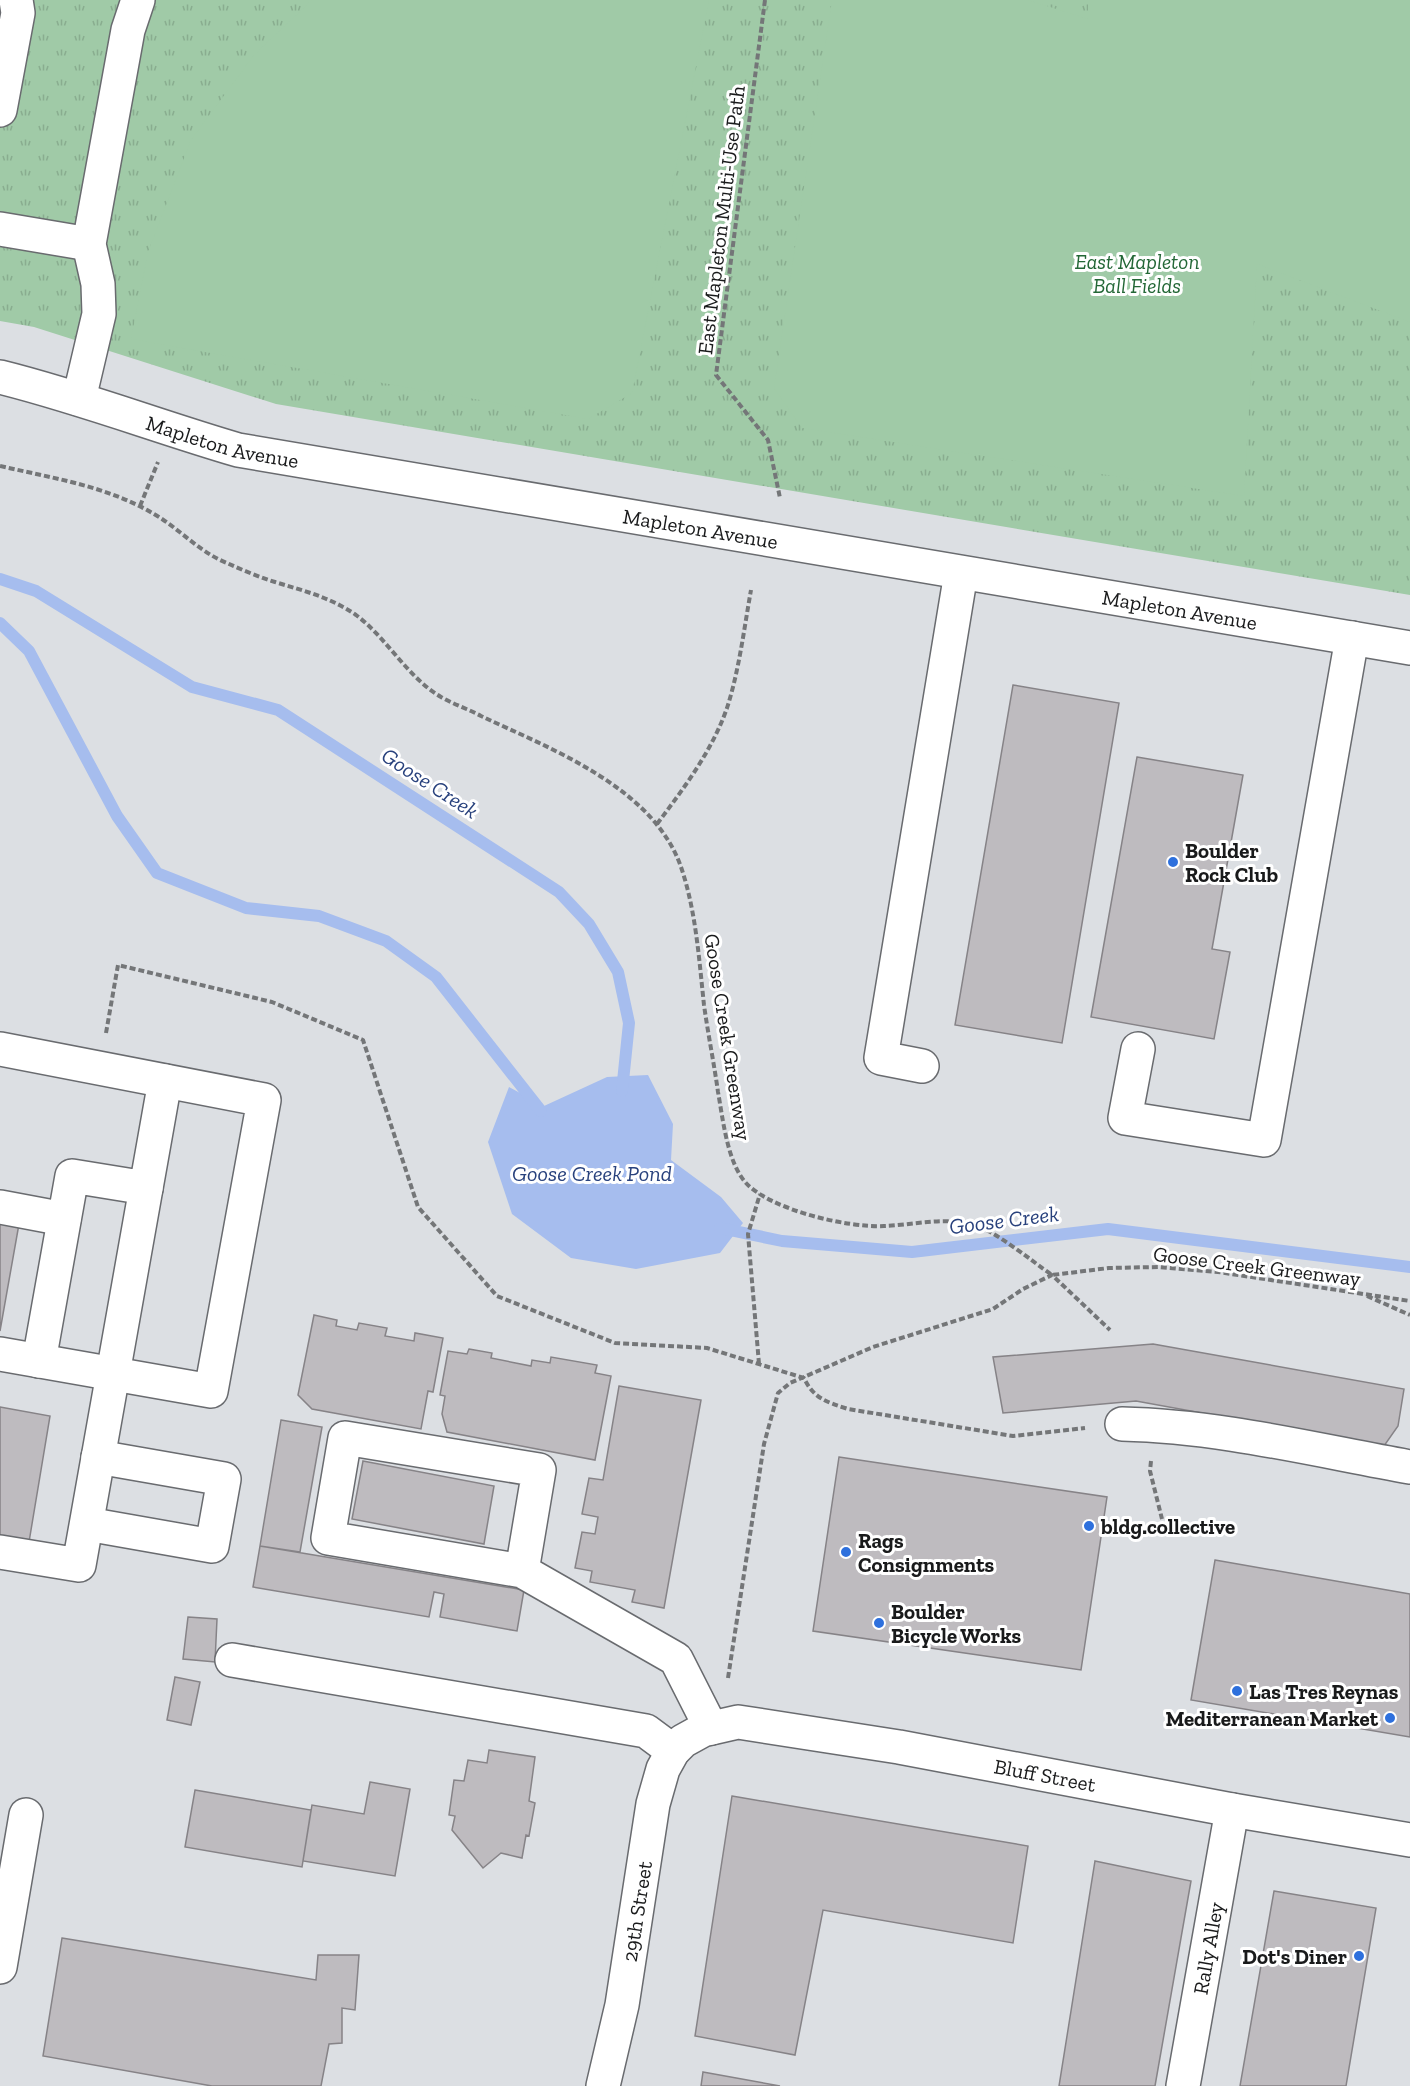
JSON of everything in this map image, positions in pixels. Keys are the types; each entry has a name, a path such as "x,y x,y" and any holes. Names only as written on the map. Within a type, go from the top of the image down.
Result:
{"street":[{"path":"0,110 6,51 18,13 16,0"},
{"path":"79,399 99,314 98,284 89,244 128,30 138,0"},
{"path":"0,229 89,244"},
{"name":"Mapleton Avenue","path":"0,377 79,399 170,430 250,452 1410,648"},
{"path":"922,1066 881,1058 961,573"},
{"path":"1138,1049 1125,1118 1264,1140 1352,638"},
{"path":"0,1049 264,1100 211,1391 0,1354"},
{"path":"0,1552 80,1565 165,1081"},
{"path":"39,1361 72,1176 146,1188"},
{"path":"0,1207 64,1219"},
{"path":"1122,1424 1203,1430 1410,1467"},
{"path":"232,1660 646,1731 701,1736 676,1659 522,1571 328,1538 345,1438 539,1470 522,1571"},
{"path":"87,1524 212,1546 224,1479 99,1457"},
{"name":"Bluff Street","path":"701,1736 908,1749 1232,1810 1410,1840"},
{"name":"29th Street","path":"603,2086 622,2005 653,1804 663,1769 701,1736"},
{"name":"Rally Alley","path":"1183,2086 1232,1810"},
{"path":"0,1967 23,1815"}],"path":[{"name":"East Mapleton Multi-Use Path","path":"765,0 716,375 768,440 780,498"},
{"path":"140,506 170,430"},
{"name":"Goose Creek Greenway","path":"0,466 115,494 158,516 222,562 273,582 306,590 332,600 359,618 438,696 544,746 602,777 633,800 657,824 680,863 690,897 706,1017 725,1130 735,1164 745,1182 760,1194 786,1208 841,1223 879,1227 957,1221 976,1225 1052,1275 1109,1268 1158,1267 1218,1272 1410,1301"},
{"path":"657,824 687,784 714,738 726,710 734,681 751,590"},
{"path":"100,1068 118,965 272,1002 363,1040 418,1207 497,1296 615,1343 707,1348 804,1378 808,1386 823,1401 848,1409 1013,1436 1122,1424"},
{"path":"759,1364 748,1234 760,1194"},
{"path":"701,1736 727,1684 764,1444 778,1394 790,1383 873,1347 993,1309 1023,1288 1052,1275 1110,1330"},
{"path":"1360,1294 1410,1315"}],"green space":[{"name":"East Mapleton Ball Fields","path":"0,0 1410,0 1410,595 276,404 34,327 0,321"},
{"path":"312,0 709,0 632,393 588,419 131,339 148,252 191,140 254,55"},
{"path":"832,0 1028,0 1088,19 1088,0 1410,0 1410,322 1257,264 1244,496 802,428 774,388"}],"water":[{"name":"Goose Creek Pond","path":"648,1075 673,1124 671,1160 721,1197 743,1223 720,1253 636,1269 571,1258 512,1214 488,1142 509,1087 544,1106 607,1077"}],"building":[{"path":"1013,685 1119,703 1062,1043 955,1025"},
{"name":"Boulder Rock Club","path":"1137,757 1243,775 1212,949 1230,952 1214,1039 1091,1017"},
{"path":"0,1221 19,1224 0,1331"},
{"path":"314,1315 337,1320 336,1326 357,1330 359,1323 387,1328 385,1336 414,1341 415,1333 443,1338 433,1392 428,1391 421,1429 312,1409 298,1395"},
{"path":"1153,1344 1404,1389 1398,1426 1384,1446 1136,1401 1003,1413 993,1357"},
{"path":"469,1349 492,1353 491,1358 531,1366 532,1360 550,1363 551,1357 597,1365 595,1373 611,1376 595,1460 447,1432 442,1414 445,1396 440,1395 448,1351 467,1354"},
{"path":"619,1386 701,1400 664,1608 632,1602 635,1590 590,1582 592,1571 575,1568 582,1532 595,1534 598,1517 582,1514 589,1478 603,1480"},
{"path":"0,1407 50,1416 28,1548 0,1543"},
{"path":"281,1420 322,1427 300,1552 260,1546"},
{"path":"839,1457 1107,1497 1081,1670 813,1631"},
{"path":"363,1461 494,1486 484,1544 352,1519"},
{"path":"260,1546 524,1590 517,1631 440,1617 444,1594 434,1592 429,1617 253,1587"},
{"path":"1215,1560 1410,1594 1410,1737 1191,1700"},
{"path":"188,1617 217,1619 215,1662 183,1659"},
{"path":"175,1677 200,1682 191,1725 167,1720"},
{"path":"489,1750 535,1757 529,1801 535,1803 522,1858 501,1853 483,1868 452,1830 455,1816 449,1815 454,1780 464,1781 468,1760 487,1763"},
{"path":"370,1782 410,1789 395,1876 303,1861 312,1805 364,1814"},
{"path":"195,1790 311,1810 302,1867 185,1847"},
{"path":"732,1796 1028,1846 1013,1943 823,1910 795,2055 695,2036"},
{"path":"1095,1861 1191,1881 1155,2086 1059,2086"},
{"path":"1274,1891 1376,1908 1346,2086 1240,2086"},
{"path":"62,1938 316,1980 318,1955 359,1955 355,2010 342,2008 342,2043 329,2044 321,2086 212,2086 43,2056"},
{"path":"703,2072 780,2086 701,2086"}],"waterway":[{"name":"Goose Creek","path":"0,579 36,591 192,687 278,710 559,892 589,924 618,972 629,1023 622,1091"},
{"name":"Goose Creek","path":"0,623 29,651 117,816 157,873 246,908 319,916 386,941 436,977 541,1111"},
{"name":"Goose Creek","path":"720,1228 782,1241 912,1252 1108,1229 1410,1267"}],"place":[{"name":"Boulder Rock Club","path":"1173,862"},
{"name":"bldg.collective","path":"1089,1526"},
{"name":"Rags Consignments","path":"846,1552"},
{"name":"Boulder Bicycle Works","path":"879,1623"},
{"name":"Las Tres Reynas","path":"1237,1691"},
{"name":"Mediterranean Market","path":"1390,1718"},
{"name":"Dot's Diner","path":"1359,1956"}]}
